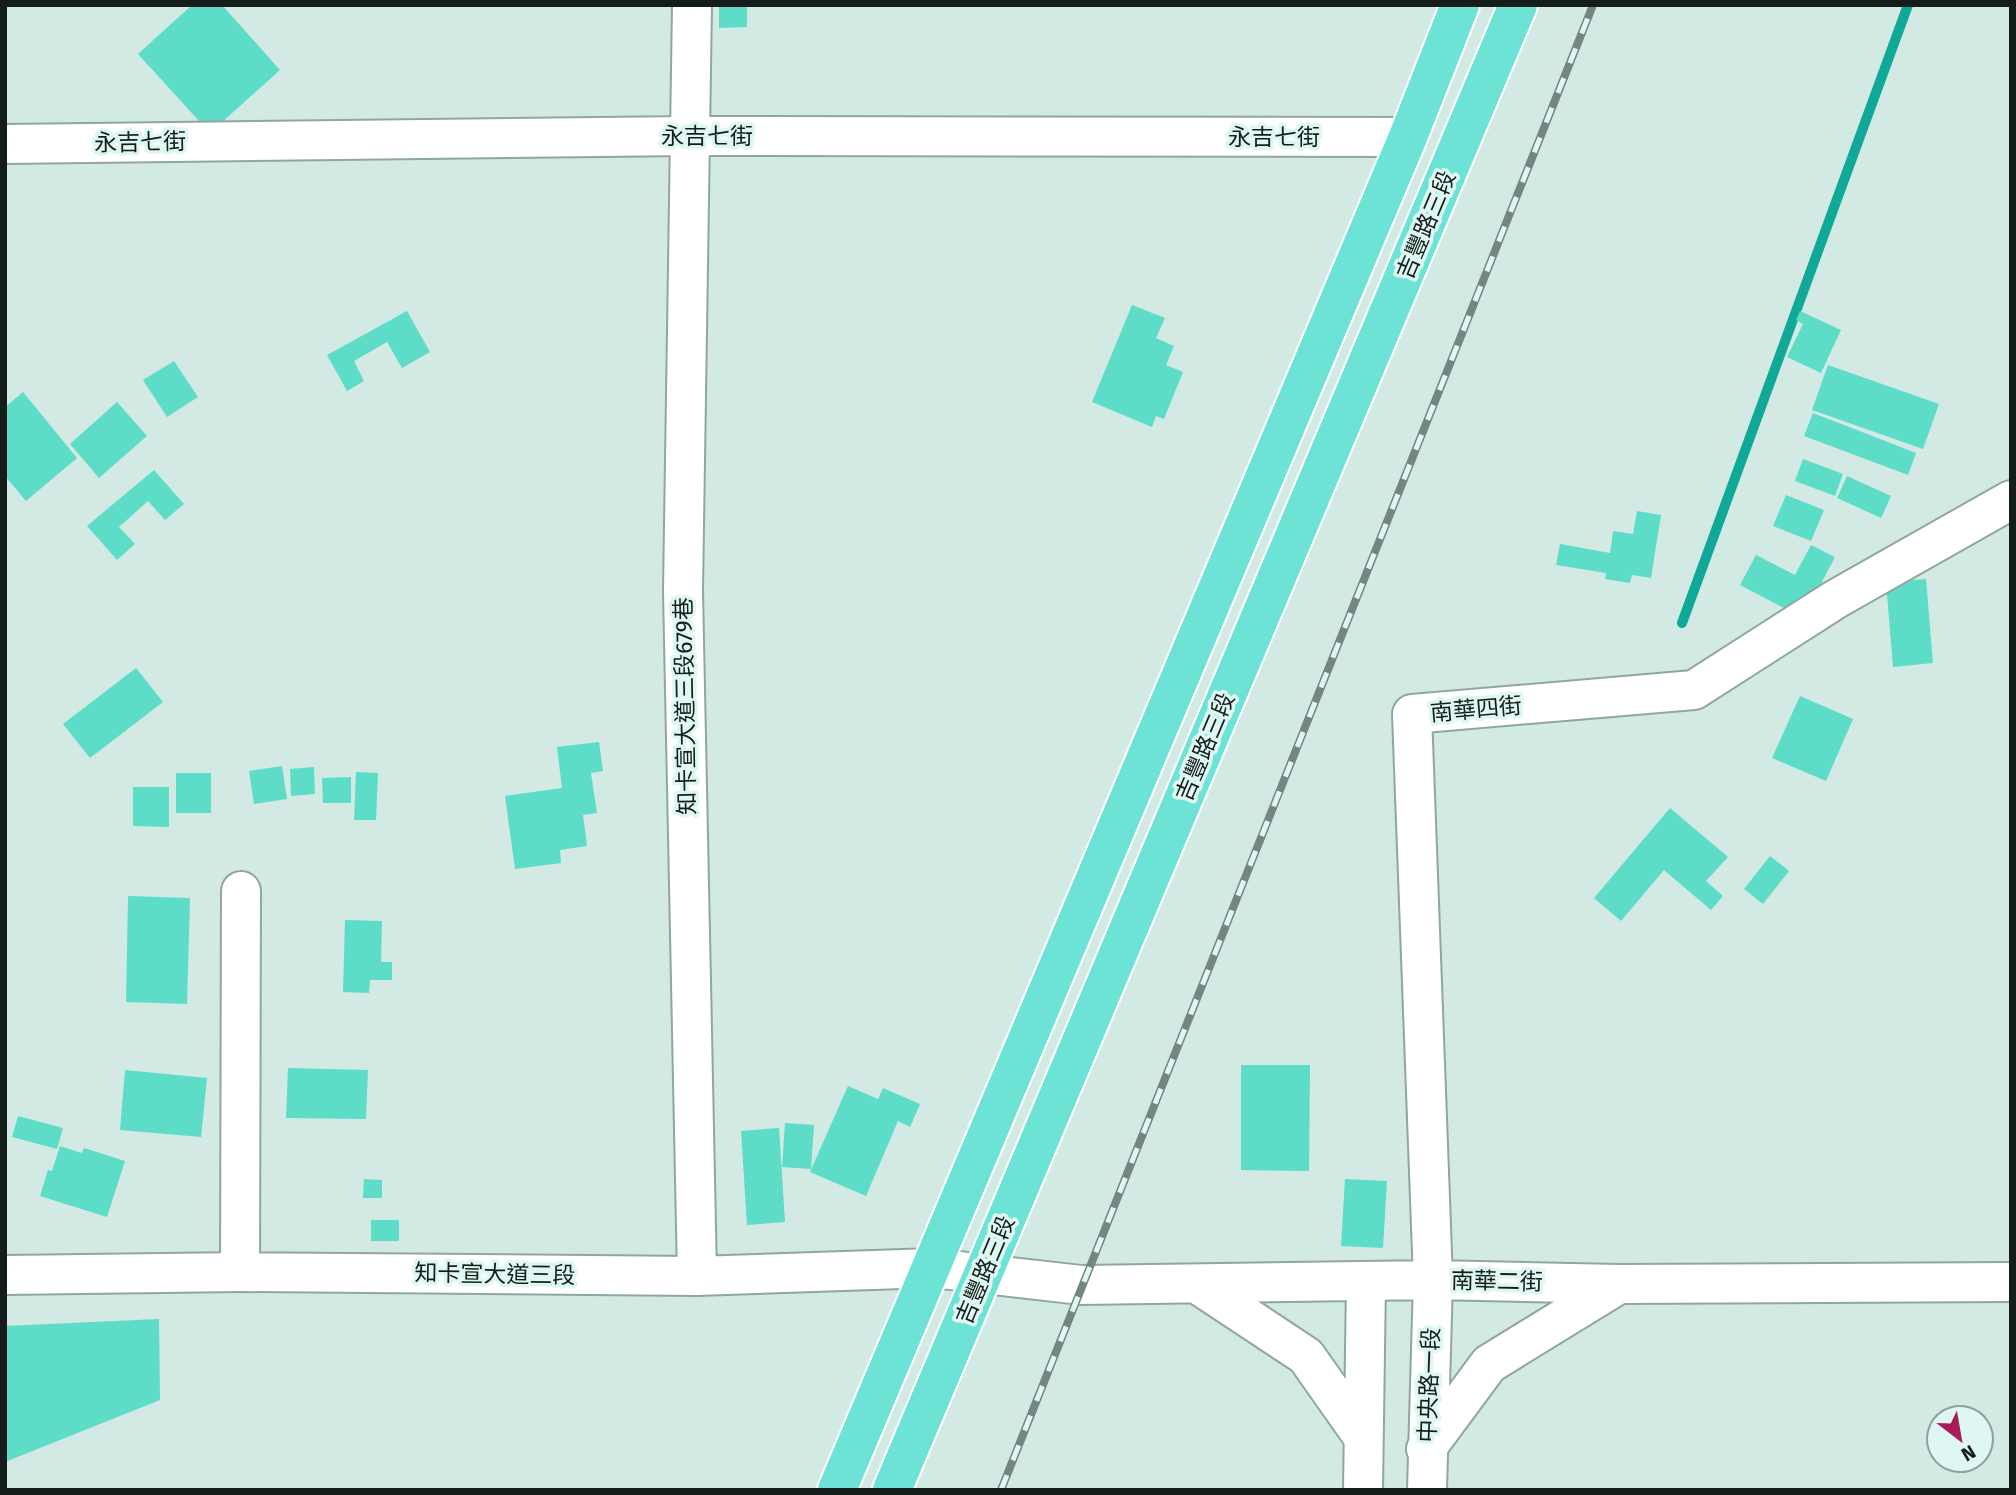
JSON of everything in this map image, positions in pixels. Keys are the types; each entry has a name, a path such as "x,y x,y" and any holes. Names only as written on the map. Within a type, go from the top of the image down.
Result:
{"main road":[{"path":"837,1490 933,1268 1408,137 1460,5"},
{"name":"吉豐路三段","path":"892,1490 1518,5"}],"street":[{"name":"知卡宣大道三段679巷","path":"692,5 683,591 697,1276"},
{"name":"永吉七街","path":"5,144 689,136 1408,137"},
{"name":"南華四街","path":"1433,1280 1412,714 1694,690 1836,598 2011,500"},
{"path":"240,1272 241,891"},
{"name":"知卡宣大道三段","path":"5,1275 240,1272 697,1276 933,1268 984,1273"},
{"name":"南華二街","path":"984,1273 1081,1285 1433,1280 1619,1284 2011,1282"},
{"name":"中央路一段","path":"1427,1490 1426,1449 1433,1280"},
{"path":"1363,1490 1366,1282"},
{"path":"1197,1284 1306,1356 1363,1437"},
{"path":"1426,1449 1489,1364 1619,1284"}],"building":[{"path":"192,5 222,5 280,70 210,133 138,54"},
{"path":"719,5 747,5 747,27 719,28"},
{"path":"1132,305 1165,318 1156,338 1174,346 1166,365 1183,372 1164,419 1156,416 1152,427 1092,402"},
{"path":"407,311 430,352 402,368 387,342 354,361 364,381 347,391 327,355"},
{"path":"1800,311 1841,330 1821,373 1787,357 1803,324 1796,320"},
{"path":"174,361 198,397 167,417 143,380"},
{"path":"1828,365 1939,404 1923,449 1812,410"},
{"path":"23,392 77,458 26,501 5,476 5,407"},
{"path":"117,402 147,436 99,478 70,444"},
{"path":"1813,413 1916,453 1908,475 1804,436"},
{"path":"1803,459 1843,474 1835,496 1795,481"},
{"path":"154,470 184,504 165,520 148,501 119,527 135,544 117,560 87,526"},
{"path":"1847,476 1891,496 1881,518 1837,498"},
{"path":"1786,495 1824,510 1811,541 1773,526"},
{"path":"1637,511 1661,515 1651,578 1632,575 1630,583 1605,579 1606,573 1556,565 1560,544 1610,553 1613,531 1633,534"},
{"path":"1811,545 1835,557 1803,618 1740,585 1756,555 1795,575"},
{"path":"1926,579 1933,663 1893,667 1886,582"},
{"path":"136,668 163,702 90,758 63,724"},
{"path":"1800,696 1853,719 1826,781 1772,758"},
{"path":"599,742 603,771 591,773 597,813 583,815 587,846 560,850 561,863 515,869 505,796 562,788 557,747"},
{"path":"282,766 287,799 254,804 249,771"},
{"path":"314,767 315,794 291,796 290,769"},
{"path":"356,772 378,773 376,820 354,820"},
{"path":"176,773 211,773 211,813 176,813"},
{"path":"351,777 351,803 323,803 322,778"},
{"path":"133,787 169,787 169,827 133,826"},
{"path":"1670,808 1728,857 1706,881 1723,896 1711,910 1664,870 1621,921 1594,898"},
{"path":"1770,856 1789,871 1763,904 1744,889"},
{"path":"128,896 190,898 187,1004 126,1002"},
{"path":"345,920 382,921 381,962 392,962 392,980 370,980 369,993 343,992"},
{"path":"1241,1065 1310,1065 1309,1171 1241,1170"},
{"path":"288,1068 368,1070 366,1119 286,1118"},
{"path":"125,1070 207,1078 201,1137 120,1130"},
{"path":"848,1086 878,1099 883,1088 920,1104 910,1127 898,1121 866,1196 810,1172"},
{"path":"18,1116 63,1128 57,1149 12,1137"},
{"path":"785,1123 814,1125 811,1169 782,1167"},
{"path":"779,1128 785,1222 747,1225 741,1131"},
{"path":"60,1146 82,1153 84,1148 125,1161 107,1217 40,1196 48,1170 52,1171"},
{"path":"364,1179 382,1180 382,1198 363,1198"},
{"path":"1345,1179 1387,1181 1383,1248 1341,1246"},
{"path":"371,1220 399,1220 399,1241 371,1241"},
{"path":"159,1319 160,1400 5,1462 5,1326"}],"waterway":[{"path":"1682,623 1908,5"}],"railway":[{"path":"1001,1490 1593,5"}]}
